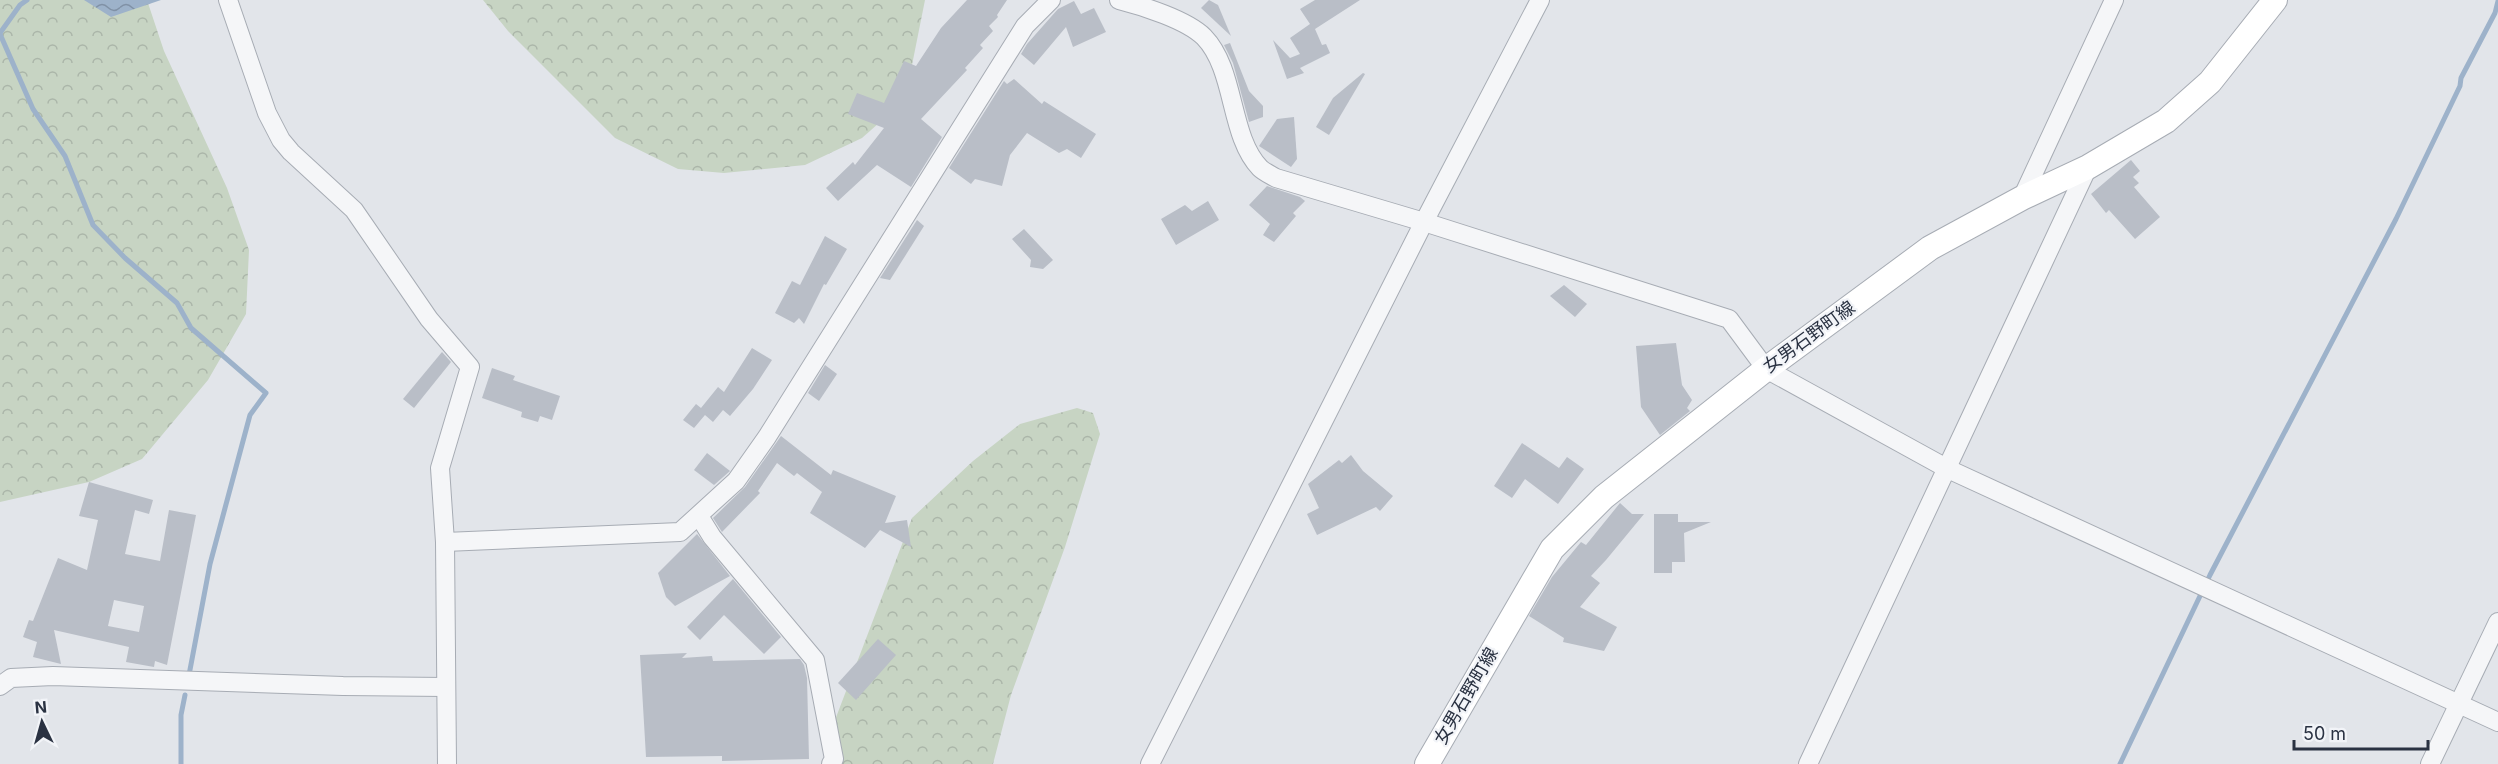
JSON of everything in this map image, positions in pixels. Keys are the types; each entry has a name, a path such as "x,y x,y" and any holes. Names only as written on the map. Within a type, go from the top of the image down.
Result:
{"main road":[{"name":"女男石野町線","path":"1426,764 1552,549 1604,496 1766,369 1930,248 2022,198 2088,167 2166,121 2211,82 2275,0"}],"street":[{"path":"228,0 267,112 281,140 354,210 429,319 470,367 440,468 445,542 447,764"},
{"path":"445,542 681,532 699,516 736,481 767,436 1013,44 1025,26 1051,0"},
{"path":"1150,764 1424,222 1540,0"},
{"path":"2022,198 2114,0"},
{"path":"1128,1 1190,27 1203,37 1217,54 1249,152 1261,169 1276,178 1424,222 1729,319 1766,369 1948,469 2498,722"},
{"path":"1808,764 2088,167"},
{"path":"699,516 712,537 815,660 834,759 831,764"},
{"path":"2430,764 2498,622"},
{"path":"0,686 11,678 53,676 331,686 446,687"}],"green space":[{"path":"0,0 147,0 164,51 227,188 249,250 246,314 208,380 142,459 89,482 0,502"},
{"path":"483,0 925,0 905,100 862,138 805,165 724,173 678,169 615,138 508,31"},
{"path":"1077,408 1093,413 1100,434 1065,547 1011,695 993,764 827,764 835,720 912,518 973,461 1020,424"}],"water":[{"path":"84,0 161,0 111,17"}],"building":[{"path":"967,0 1007,0 997,15 998,17 989,26 993,31 980,45 983,48 965,68 967,70 921,119 942,137 911,187 877,165 838,201 826,188 853,162 855,165 884,128 848,114 857,93 884,103 904,61 916,66 941,28"},
{"path":"1209,0 1218,5 1231,36 1201,8"},
{"path":"1315,0 1360,0 1315,29 1322,45 1326,44 1330,53 1300,68 1304,73 1287,79 1273,40 1290,58 1300,54 1290,38 1310,24 1300,9"},
{"path":"1074,1 1081,14 1094,8 1106,32 1073,47 1066,27 1034,65 1021,54 1027,44 1058,9"},
{"path":"1230,43 1249,91 1263,106 1263,117 1249,122 1233,63 1224,45"},
{"path":"1363,73 1365,74 1329,135 1316,127 1333,98"},
{"path":"1014,79 1042,104 1044,101 1096,134 1081,158 1067,149 1059,153 1027,133 1010,155 1002,186 975,179 971,184 949,168 1004,81 1007,84"},
{"path":"1294,117 1297,159 1291,167 1259,146 1277,119"},
{"path":"2131,160 2140,171 2133,177 2139,183 2134,187 2160,217 2135,239 2109,210 2106,213 2091,194"},
{"path":"1267,186 1300,197 1305,201 1293,213 1296,216 1274,242 1263,235 1270,224 1249,205"},
{"path":"1208,201 1219,220 1176,245 1161,219 1185,205 1192,211"},
{"path":"917,220 924,226 890,280 880,278"},
{"path":"1024,229 1053,260 1043,269 1030,267 1031,260 1012,239"},
{"path":"825,236 847,249 826,285 824,284 804,324 799,318 794,323 775,313 792,281 800,285"},
{"path":"1564,285 1587,304 1575,317 1550,296"},
{"path":"1676,343 1682,385 1692,400 1687,408 1690,411 1660,435 1641,407 1636,346"},
{"path":"752,348 772,360 753,389 730,416 723,410 713,422 705,415 694,428 683,420 696,404 701,408 718,387 724,392"},
{"path":"442,352 451,362 414,408 403,399"},
{"path":"825,365 837,374 819,401 808,393"},
{"path":"492,368 515,376 513,380 560,396 552,420 540,416 538,422 521,417 522,412 482,398"},
{"path":"781,436 831,475 833,470 896,496 885,523 907,520 911,547 880,530 865,548 810,513 822,492 797,473 794,476 777,463 758,491 760,493 722,532 713,518 745,487"},
{"path":"1522,443 1559,468 1567,457 1584,469 1558,504 1525,479 1512,498 1494,486"},
{"path":"707,453 730,471 714,485 694,470"},
{"path":"1351,455 1363,471 1393,496 1380,511 1376,507 1317,535 1307,514 1319,508 1308,484 1339,460 1342,463"},
{"path":"89,482 153,500 149,514 135,510 125,554 160,561 169,510 196,515 167,665 155,661 154,667 126,662 129,647 54,630 61,664 33,657 37,642 23,637 29,620 33,621 58,558 87,570 98,520 79,516","holes":["114,600 144,606 139,632 108,626"]},
{"path":"1620,503 1632,514 1644,514 1591,576 1600,583 1580,607 1617,627 1604,651 1563,642 1564,638 1529,616 1552,577 1581,542 1586,545"},
{"path":"1654,514 1678,514 1678,522 1711,522 1684,533 1685,562 1672,562 1672,573 1654,573"},
{"path":"697,534 730,576 675,606 666,597 658,573"},
{"path":"733,579 781,637 764,654 724,615 700,640 687,627"},
{"path":"878,639 896,655 856,700 838,683"},
{"path":"687,653 682,658 712,656 713,661 800,659 807,678 809,759 722,761 722,756 646,757 640,655"}],"waterway":[{"path":"0,33 20,5 27,0"},
{"path":"2120,764 2210,575 2396,219 2460,86 2461,78 2495,13 2498,1"},
{"path":"0,34 33,109 65,156 93,225 125,258 177,303 191,328 266,393 250,415 210,564 189,675"},
{"path":"181,764 181,715 185,695"}]}
